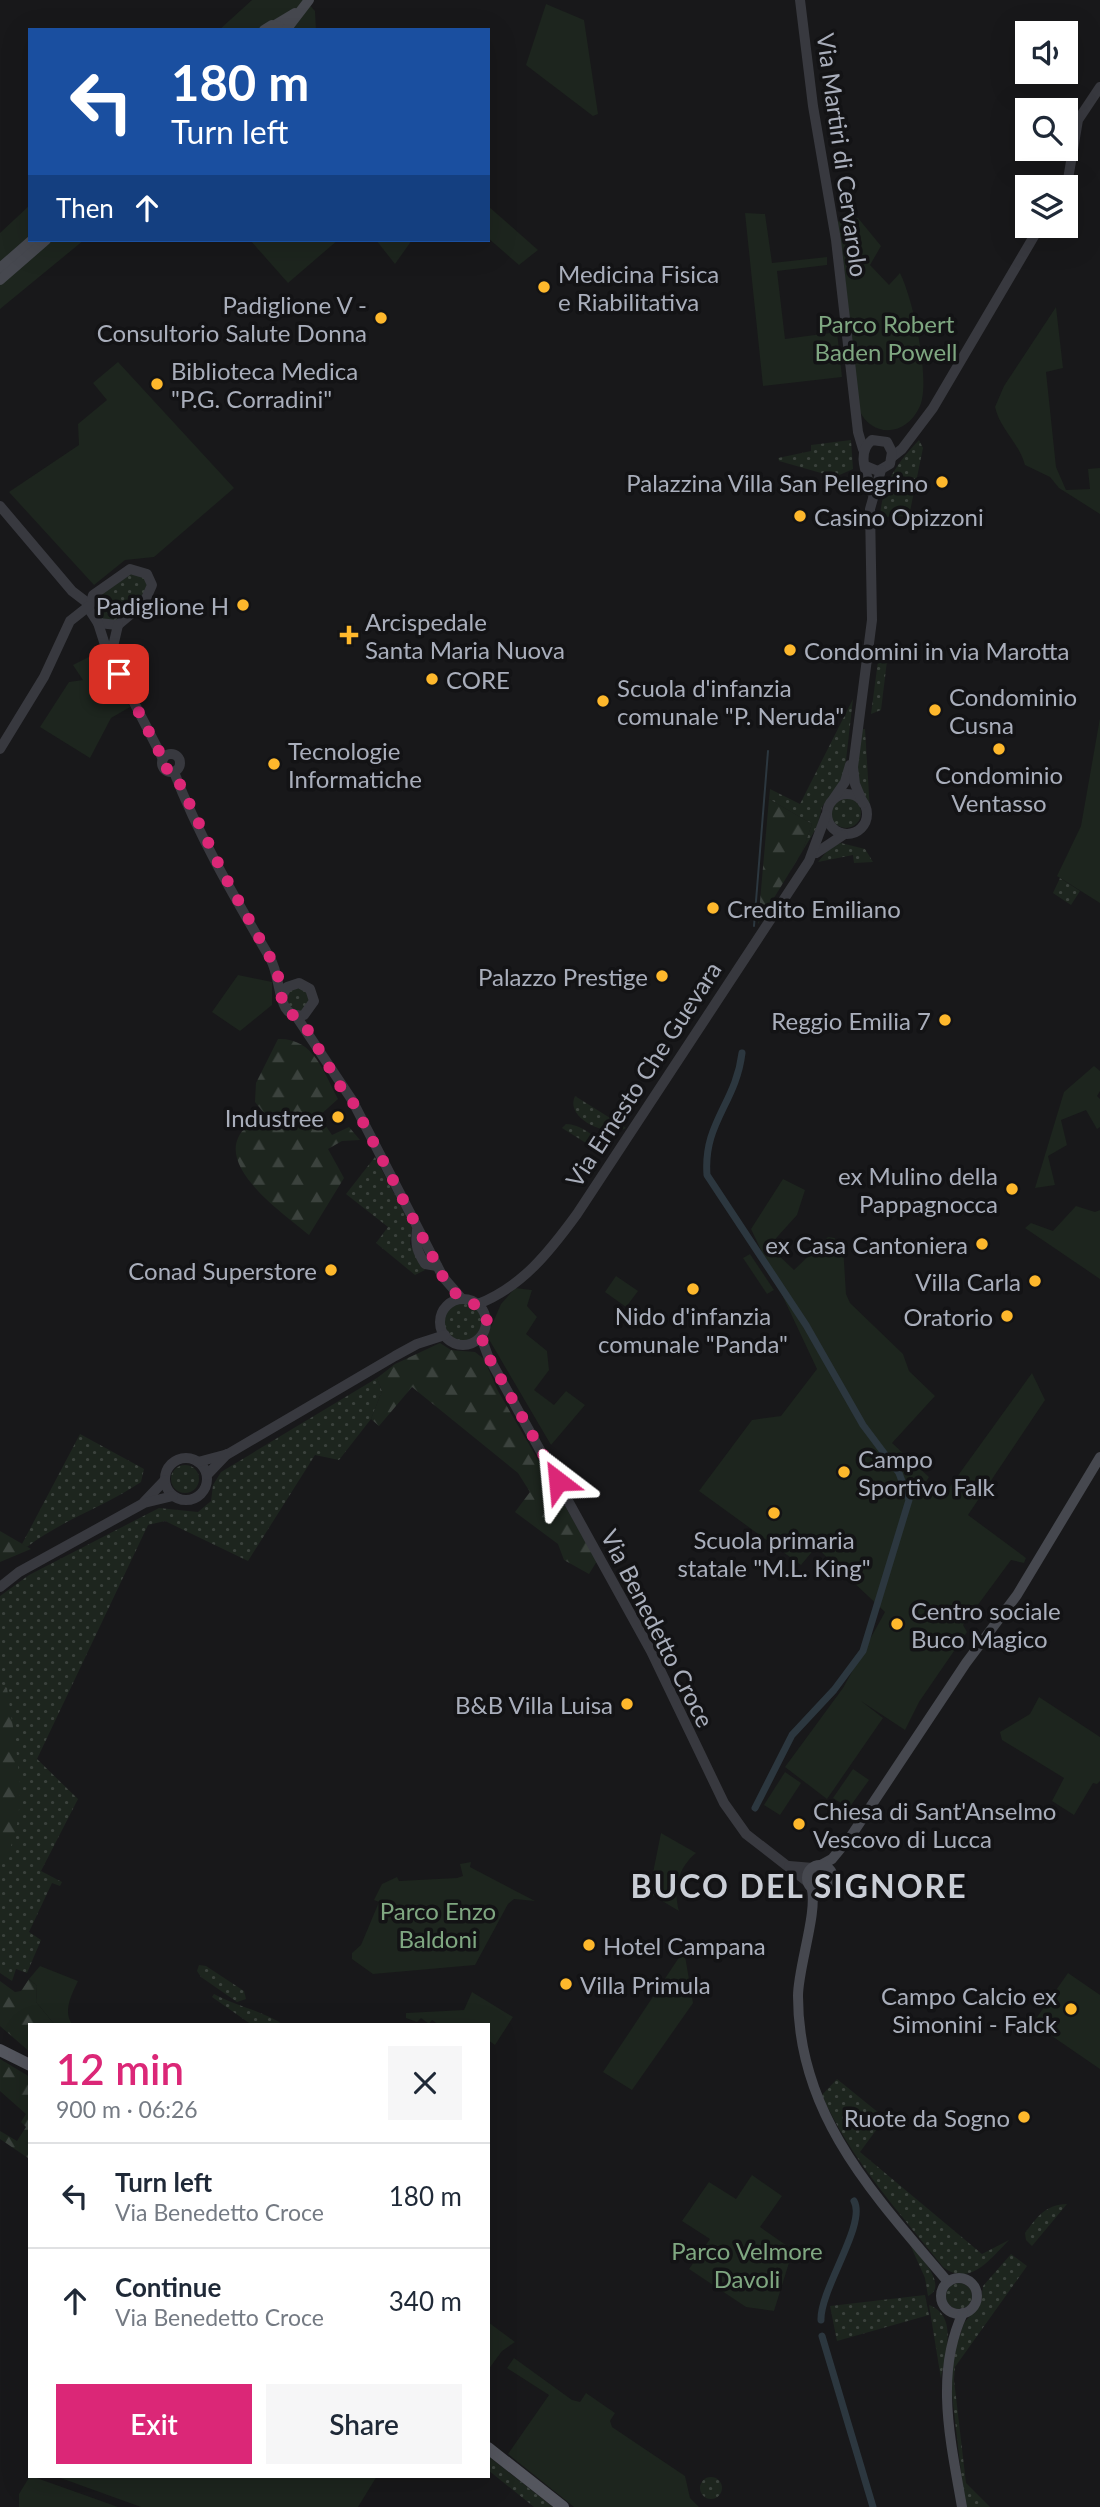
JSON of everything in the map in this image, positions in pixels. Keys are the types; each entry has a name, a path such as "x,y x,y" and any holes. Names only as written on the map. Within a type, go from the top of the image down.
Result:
{"main road":[{"path":"281,28 309,0"},
{"path":"0,268 30,242"},
{"path":"0,280 44,242"},
{"path":"948,2282 841,2148 820,2108 804,2056 798,2006 800,1966 814,1894 808,1874 832,1859 851,1836 966,1663 1017,1595 1100,1457"},
{"path":"810,1921 833,1880 851,1836"},
{"path":"817,1867 830,1870 833,1880"},
{"path":"810,1884 818,1890 826,1889"},
{"path":"0,2041 27,2063"},
{"path":"0,2050 27,2063"},
{"path":"950,2347 963,2313 975,2303 975,2288 963,2278 948,2282 941,2294 948,2310 948,2405 962,2507"},
{"path":"948,2310 963,2313"},
{"path":"490,2450 563,2507"}],"street":[{"name":"Via Martiri di Cervarolo","path":"800,0 836,240 857,419 872,494"},
{"path":"1069,175 1078,120 1100,87"},
{"name":"Via Martiri di Cervarolo","path":"844,835 856,833 864,826 867,818 855,784 854,755 872,620 869,531 872,494 881,470 890,464 892,457 912,436 939,399 1033,238"},
{"path":"857,419 864,430 883,441 892,457"},
{"path":"863,449 872,440 912,436"},
{"path":"866,467 881,470"},
{"path":"0,506 68,583 90,601 111,658 163,759 170,754 178,757 180,765 174,772 223,873 277,970 285,1010 296,1016 317,1044 340,1086 352,1100 443,1277 462,1299 481,1308 486,1322 481,1336 472,1343 456,1343 445,1335 440,1324 442,1312 449,1303 462,1299"},
{"path":"0,749 33,697 74,616 130,569 148,574 152,584 148,597 118,625 112,642 111,658"},
{"path":"74,616 118,625"},
{"name":"Via Martiri di Cervarolo","path":"826,815 845,782 854,755"},
{"path":"833,799 851,794 863,803"},
{"path":"826,815 831,827 844,835"},
{"name":"Via Ernesto Che Guevara","path":"809,861 826,815"},
{"name":"Via Ernesto Che Guevara","path":"481,1308 525,1276 550,1250 577,1214 809,861 823,846 844,835"},
{"path":"277,970 295,983 303,984 313,993 313,1006 308,1013 296,1016"},
{"path":"281,998 287,987 295,983"},
{"path":"308,1013 317,1044"},
{"path":"443,1277 449,1303"},
{"path":"0,1587 19,1572 144,1503 173,1496 187,1500 197,1497 206,1485 207,1475 228,1454 417,1344 440,1324"},
{"path":"417,1344 445,1335"},
{"name":"Via Benedetto Croce","path":"481,1336 488,1356 651,1651 724,1803 746,1834 810,1884"},
{"name":"Via Benedetto Croce","path":"472,1343 488,1356"},
{"path":"144,1503 164,1480 167,1470 175,1461 187,1458 198,1462 228,1454"},
{"path":"198,1462 207,1475"},
{"path":"164,1480 173,1496"},
{"path":"0,1577 19,1572"},
{"path":"789,1866 817,1867"}],"green space":[{"path":"252,0 305,0 315,11 316,28 221,28"},
{"path":"546,4 584,20 598,114 593,116 526,65"},
{"path":"28,207 28,242 82,242 0,309 0,233"},
{"path":"490,208 538,250 519,265 490,240"},
{"path":"745,213 765,214 772,263 827,257 827,265 777,271 785,339 837,332 842,377 763,386"},
{"name":"Parco Robert Baden Powell","path":"858,218 881,246 870,265 889,285 900,273 910,301 922,359 923,394 920,406 907,423 890,430 873,426 859,410 842,250 835,222"},
{"path":"252,242 336,242 288,283"},
{"path":"378,242 411,242 395,264"},
{"path":"1056,307 1063,368 1046,372 1056,467 1066,490 1090,489 1088,469 1100,468 1100,514 1059,488 1050,477 1025,465 995,407 1004,386"},
{"path":"118,362 234,488 154,557 125,560 94,585 9,492 79,445 78,424 107,400 93,383"},
{"path":"851,440 853,469 835,477 779,461 778,458 811,451 811,445"},
{"path":"919,440 923,448 909,516 880,517 887,484 904,457"},
{"path":"127,574 142,574 148,585 145,595 116,620 103,620 95,612 98,595"},
{"path":"89,657 97,660 105,657 130,707 111,718 90,758 40,727 69,682 83,680 73,665"},
{"path":"878,661 887,661 881,710 871,714"},
{"path":"853,699 845,769 839,785 822,807 817,827 802,852 812,824 769,799 770,789 800,804"},
{"path":"1100,718 1100,903 1057,876 1081,826"},
{"path":"862,729 865,729 870,811 856,776"},
{"path":"846,798 857,802 861,813 857,824 846,828 835,824 831,813 835,802"},
{"path":"769,799 812,824 802,852 758,924"},
{"path":"841,843 865,849 873,862 854,863 853,855 818,862 831,846"},
{"path":"1060,878 1080,891 1071,905 1053,893"},
{"path":"238,975 272,982 272,1005 240,1031 212,1012"},
{"path":"303,987 310,997 307,1008 299,1012 288,1007 287,991"},
{"path":"278,1039 300,1044 309,1050 322,1067 338,1099 319,1116 332,1135 349,1127 360,1140 342,1141 328,1149 344,1178 309,1235 254,1186 242,1171 236,1155 237,1140 247,1126 266,1129 274,1117 264,1113 255,1102 256,1083"},
{"path":"1094,1066 1100,1071 1100,1091 1097,1096 1100,1099 1100,1127 1097,1129 1086,1110 1061,1120 1067,1145 1048,1156 1055,1185 1035,1188 1064,1092"},
{"path":"575,1096 626,1128 599,1128 582,1119 573,1104"},
{"path":"566,1124 582,1128 597,1138 604,1146 602,1153 562,1128"},
{"path":"375,1157 412,1228 410,1244 425,1270 415,1275 376,1243 388,1227 346,1194"},
{"path":"783,1179 805,1190 797,1215 769,1246 794,1270 828,1237 835,1238 834,1245 843,1246 846,1294 850,1303 903,1354 909,1371 935,1396 892,1443 929,1477 924,1485 941,1499 1032,1373 1045,1400 968,1515 1026,1558 1024,1563 1011,1560 963,1625 967,1632 919,1702 905,1730 861,1701 883,1718 827,1799 785,1767 843,1688 885,1612 816,1547 801,1565 699,1491 752,1420 781,1416 817,1369 751,1229"},
{"path":"1076,1206 1095,1212 1100,1210 1100,1279 1025,1228 1031,1223 1053,1231"},
{"path":"750,1254 774,1290 767,1294 743,1258"},
{"path":"616,1276 638,1291 626,1307 605,1292"},
{"path":"515,1288 532,1290 527,1306 537,1317 526,1334 547,1351 549,1370 534,1390 554,1405 566,1391 585,1405 551,1445 487,1336 501,1304"},
{"path":"463,1302 477,1308 483,1322 477,1336 463,1342 449,1336 443,1322 449,1308"},
{"path":"440,1343 451,1350 475,1352 484,1359 498,1391 597,1561 589,1574 564,1560 558,1544 515,1512 530,1492 518,1473 412,1387 379,1426 371,1419 382,1391 377,1378 395,1364"},
{"path":"377,1378 382,1391 371,1419 339,1460 315,1455 248,1561 165,1521 148,1525 37,1759 78,1799 41,1871 62,1882 60,1886 52,1883 29,1932 41,1940 27,1973 16,1969 12,1981 0,1973 0,1596 29,1575 159,1508 198,1512 211,1501 213,1485 221,1472"},
{"path":"80,1434 144,1469 141,1482 54,1529 27,1547 22,1544"},
{"path":"185,1465 195,1469 199,1479 195,1489 185,1493 175,1489 171,1479 175,1469"},
{"path":"0,1531 31,1549 0,1562"},
{"path":"0,1683 7,1688 17,1752 20,1796 14,1838 6,1857 0,1857"},
{"path":"1039,1697 1100,1737 1100,1781 1093,1783 1074,1815 1052,1801 1064,1778 1002,1740 1000,1732 1030,1714"},
{"path":"853,1769 869,1780 849,1808 833,1798"},
{"path":"785,1772 801,1783 780,1815 764,1805"},
{"path":"661,1833 696,1853 685,1865 678,1879 679,1911 649,1893"},
{"name":"Parco Enzo Baldoni","path":"471,1862 470,1867 535,1901 514,1899 508,1904 475,1965 373,1974 352,1959 352,1953 361,1945 379,1902 374,1900 382,1884 397,1877 399,1881 457,1878 463,1876 460,1864"},
{"path":"684,1950 693,2003 632,2090 603,2072"},
{"path":"199,1965 206,1966 244,1991 246,1999 237,2002 201,1977 197,1971"},
{"path":"40,1966 78,1981 68,2009 72,2023 53,2023 36,2002 37,1986 29,1979"},
{"name":"Campo Calcio ex Simonini - Falck","path":"1068,1973 1100,1995 1100,2069 1033,2023"},
{"path":"29,1979 37,1986 36,2002 53,2023 28,2023 28,2050 0,2026 0,1981 15,1992 21,1991"},
{"path":"472,1992 513,2017 495,2045 490,2041 490,2023 436,2023 432,2020 428,2023 421,2018 417,2022 406,2018 406,2013 464,2010"},
{"path":"214,1994 280,2023 249,2023 212,1997"},
{"path":"0,2059 28,2076 28,2158 0,2139 0,2131 17,2141 26,2127 21,2122 26,2114 0,2091"},
{"path":"837,2079 885,2118 860,2152 982,2254 1009,2240 987,2262 962,2274 953,2273 943,2267 877,2185 833,2119 822,2095"},
{"name":"Parco Velmore Davoli","path":"752,2175 782,2196 760,2227 793,2250 774,2311 746,2307 689,2269 710,2239 682,2221 709,2182 736,2199"},
{"path":"1067,2204 1032,2246 1026,2240 1025,2233 1034,2221 1047,2209"},
{"path":"908,2240 934,2277 934,2291 928,2296 925,2278"},
{"path":"1011,2254 1027,2266 955,2367 954,2380 966,2483 990,2507 965,2507 951,2386 952,2358 964,2323 981,2302 983,2286"},
{"path":"959,2283 968,2287 972,2296 968,2305 959,2309 950,2305 946,2296 950,2287"},
{"path":"925,2295 929,2315 837,2341 830,2306"},
{"path":"929,2305 938,2310 947,2327 947,2348 941,2379"},
{"path":"490,2323 515,2342 502,2351 490,2367"},
{"path":"514,2358 572,2400 580,2402 586,2393 615,2413 610,2421 612,2427 685,2476 690,2498 699,2507 574,2507 508,2454 549,2395 507,2368"},
{"path":"490,2458 553,2507 534,2507 490,2472"},
{"path":"711,2477 719,2480 722,2488 719,2496 711,2499 703,2496 700,2488 703,2480"},
{"path":"29,2478 36,2478 118,2507 19,2507 19,2494"},
{"path":"61,2478 376,2478 358,2507 141,2507"}],"waterway":[{"path":"754,926 768,751"},
{"path":"742,1053 739,1070 710,1141 707,1175 806,1325 863,1425 899,1473 909,1500 863,1651 834,1690 792,1735 755,1808"},
{"path":"821,2320 828,2292 854,2225 854,2201"},
{"path":"822,2336 873,2507"}],"place":[{"name":"Medicina Fisica e Riabilitativa","path":"544,287"},
{"name":"Padiglione V - Consultorio Salute Donna","path":"381,318"},
{"name":"Biblioteca Medica \"P.G. Corradini\"","path":"157,384"},
{"name":"Palazzina Villa San Pellegrino","path":"942,482"},
{"name":"Casino Opizzoni","path":"800,516"},
{"name":"Padiglione H","path":"243,605"},
{"name":"Arcispedale Santa Maria Nuova","path":"349,635"},
{"name":"Condomini in via Marotta","path":"790,650"},
{"name":"CORE","path":"432,679"},
{"name":"Scuola d'infanzia comunale \"P. Neruda\"","path":"603,701"},
{"name":"Condominio Cusna","path":"935,710"},
{"name":"Condominio Ventasso","path":"999,749"},
{"name":"Tecnologie Informatiche","path":"274,764"},
{"name":"Credito Emiliano","path":"713,908"},
{"name":"Palazzo Prestige","path":"662,976"},
{"name":"Reggio Emilia 7","path":"945,1020"},
{"name":"Industree","path":"338,1117"},
{"name":"ex Mulino della Pappagnocca","path":"1012,1189"},
{"name":"ex Casa Cantoniera","path":"982,1244"},
{"name":"Conad Superstore","path":"331,1270"},
{"name":"Villa Carla","path":"1035,1281"},
{"name":"Nido d'infanzia comunale \"Panda\"","path":"693,1289"},
{"name":"Oratorio","path":"1007,1316"},
{"name":"Campo Sportivo Falk","path":"844,1472"},
{"name":"Scuola primaria statale \"M.L. King\"","path":"774,1513"},
{"name":"Centro sociale Buco Magico","path":"897,1624"},
{"name":"B&B Villa Luisa","path":"627,1704"},
{"name":"Chiesa di Sant'Anselmo Vescovo di Lucca","path":"799,1824"},
{"name":"Hotel Campana","path":"589,1945"},
{"name":"Villa Primula","path":"566,1984"},
{"name":"Campo Calcio ex Simonini - Falck","path":"1071,2009"},
{"name":"Ruote da Sogno","path":"1024,2117"}],"district":[{"name":"BUCO DEL SIGNORE","path":"799,1885"}],"route":[{"path":"119,674 163,759 163,767 166,771 174,772 186,802 248,921 277,970 283,1006 306,1027 340,1086 350,1097 443,1277 462,1299 473,1301 484,1312 486,1328 481,1336 488,1356 558,1481"}]}
